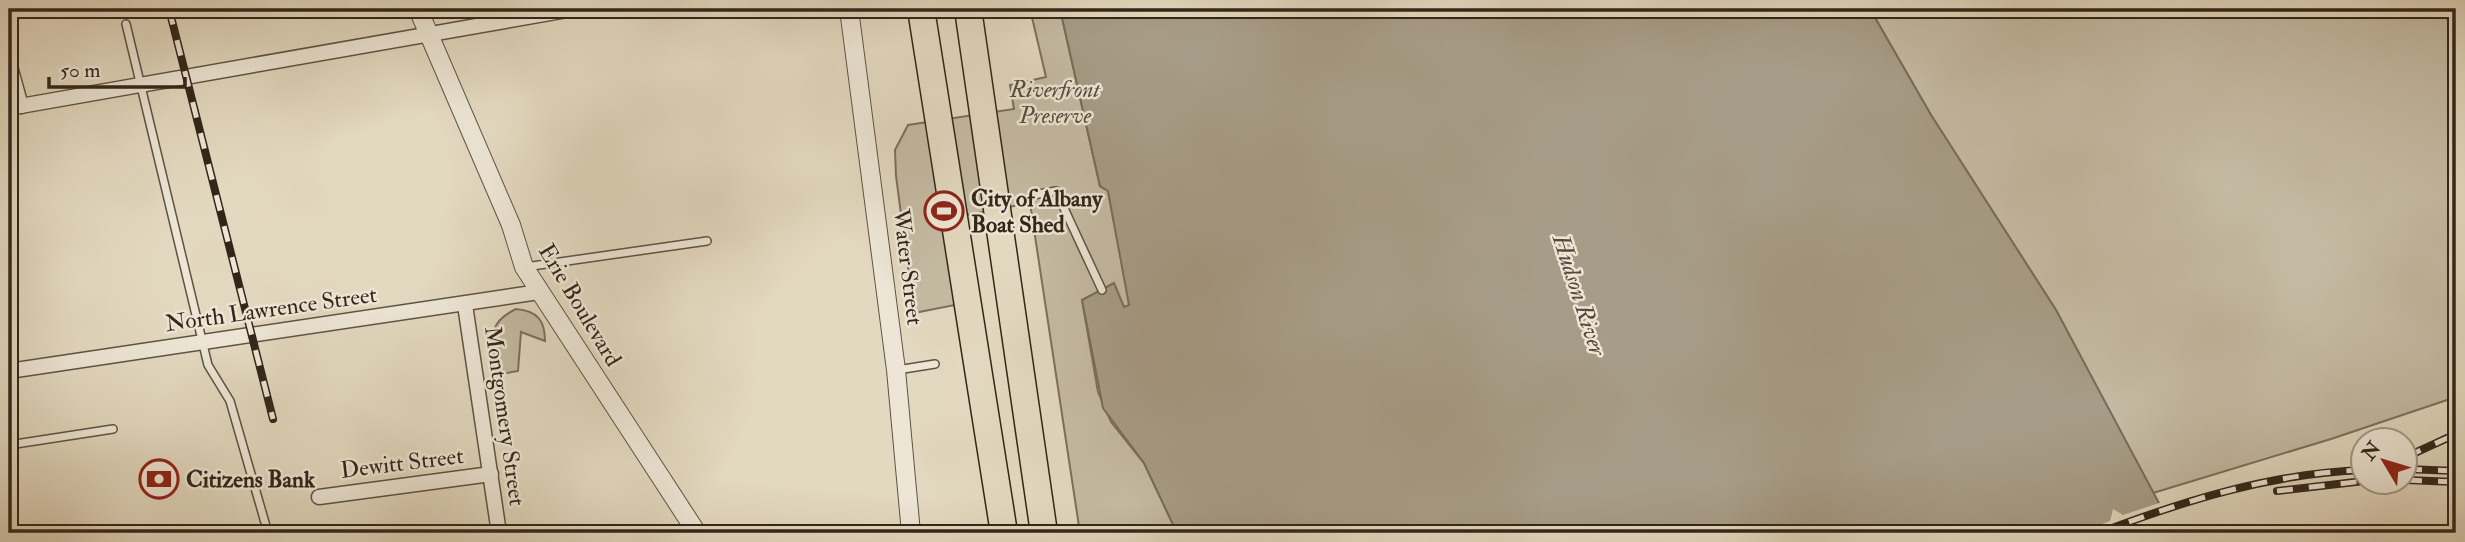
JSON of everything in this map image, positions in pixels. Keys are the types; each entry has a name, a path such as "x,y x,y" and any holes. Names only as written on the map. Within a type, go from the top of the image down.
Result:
{"highway":[{"path":"921,9 1004,533"},
{"path":"968,9 1044,533"},
{"path":"981,381 991,533"},
{"path":"1033,444 1052,533"}],"street":[{"name":"Erie Boulevard","path":"418,9 511,225 524,267 696,533"},
{"path":"9,63 15,107 573,9"},
{"name":"Water Street","path":"849,9 896,370 911,533"},
{"name":"North Lawrence Street","path":"9,371 539,292"},
{"name":"Montgomery Street","path":"465,305 499,533"},
{"name":"Dewitt Street","path":"319,496 491,474"}],"lane":[{"path":"126,24 208,365 230,401 268,533"},
{"path":"1033,195 1056,191 1102,290"},
{"path":"524,267 707,241"},
{"path":"896,370 935,364"},
{"path":"9,445 113,429"}],"green space":[{"name":"Riverfront Preserve","path":"1030,9 1060,9 1100,186 1108,191 1130,305 1124,308 1102,290 1082,300 1098,392 1111,422 1144,463 1177,533 1080,533 1030,203 946,219 960,304 914,313 895,150 908,125 1014,109 1010,85 1046,77"},
{"path":"1870,9 2441,9 2456,33 2456,397 2370,426 2350,426 2350,433 2153,493 2056,310 1931,115"},
{"path":"516,309 534,314 538,318 543,327 545,341 521,332 518,371 496,375 493,344 495,328 499,321"}],"water":[{"name":"Hudson River","path":"1060,9 1870,9 1931,115 2056,310 2175,533 1177,533 1144,463 1103,408 1082,300 1114,283 1124,307 1129,305 1108,191 1100,186"}],"pier":[{"path":"2162,502 2177,530 2168,533 2079,533 2110,521 2113,509 2123,515"}],"railway":[{"path":"169,9 273,419"},
{"path":"2420,451 2456,434"},
{"path":"2420,470 2456,471"},
{"path":"2099,533 2228,491 2296,477 2350,471"},
{"path":"2420,481 2456,482"},
{"path":"2277,491 2350,483"}],"place":[{"name":"City of Albany Boat Shed","path":"944,211"},
{"name":"Citizens Bank","path":"159,479"}]}
